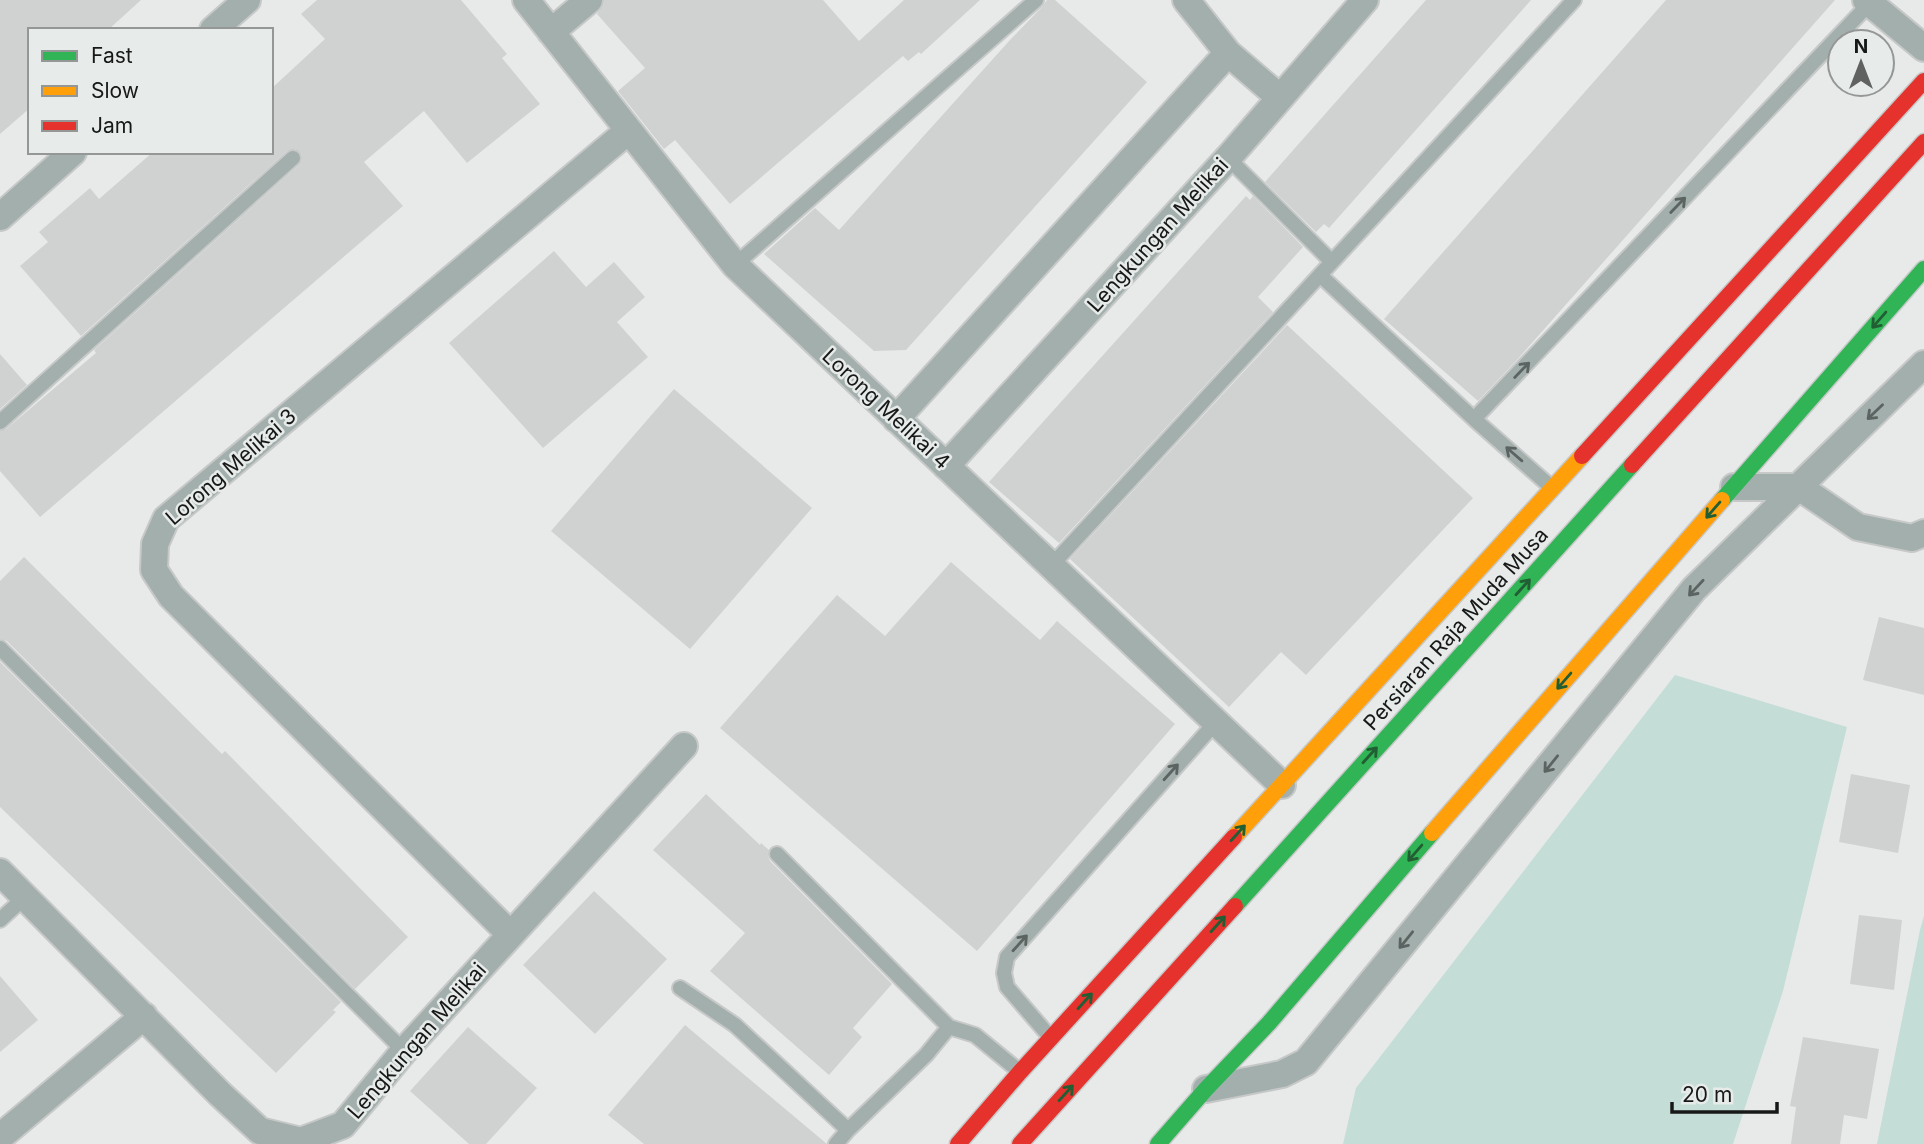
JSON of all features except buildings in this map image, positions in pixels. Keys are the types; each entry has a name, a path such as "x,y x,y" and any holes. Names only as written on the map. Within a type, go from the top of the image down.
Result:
{"main road":[{"path":"958,1144 1020,1072 1924,81"},
{"name":"Persiaran Raja Muda Musa","path":"1020,1144 1924,142"},
{"path":"1158,1144 1269,1023 1512,740 1924,269"}],"street":[{"path":"215,28 247,0"},
{"name":"Lorong Melikai 4","path":"526,0 735,265 1282,785"},
{"path":"551,32 589,0"},
{"path":"1186,0 1228,53 1279,97"},
{"name":"Lengkungan Melikai","path":"946,466 1228,158 1365,0"},
{"path":"1868,2 1924,48"},
{"path":"896,419 1228,53"},
{"name":"Lorong Melikai 3","path":"510,934 171,596 153,570 155,544 166,519 628,131"},
{"path":"0,217 72,154"},
{"path":"1206,1089 1282,1074 1306,1062 1694,589 1924,364"},
{"path":"1734,487 1798,487 1857,527 1912,538 1924,533"},
{"name":"Lengkungan Melikai","path":"0,872 260,1131 301,1141 343,1125 404,1051 684,746"},
{"path":"0,1137 144,1016"}],"lane":[{"path":"735,265 1036,0"},
{"path":"1051,566 1574,0"},
{"path":"1474,419 1868,2"},
{"path":"0,422 293,158"},
{"path":"1228,158 1332,262"},
{"path":"1320,275 1474,419 1553,488"},
{"path":"0,648 404,1051"},
{"path":"1051,1038 1007,987 1004,973 1007,957 1216,722"},
{"path":"777,854 950,1027 975,1035 1020,1072"},
{"path":"0,920 25,897"},
{"path":"680,988 735,1024 848,1130"},
{"path":"836,1144 926,1055 950,1027"}],"green space":[{"path":"1675,675 1847,727 1783,991 1733,1144 1343,1144 1356,1088"},
{"path":"1924,916 1924,1144 1877,1144 1920,930"}],"traffic: fast":[{"path":"1722,500 1924,269"},
{"path":"1235,906 1632,465"},
{"path":"1158,1144 1269,1023 1432,833"}],"traffic: slow":[{"path":"1234,837 1582,456"},
{"path":"1432,833 1722,500"}],"traffic: jam":[{"path":"1582,456 1924,81"},
{"path":"1632,465 1924,142"},
{"path":"958,1144 1234,837"},
{"path":"1020,1144 1235,906"}]}
